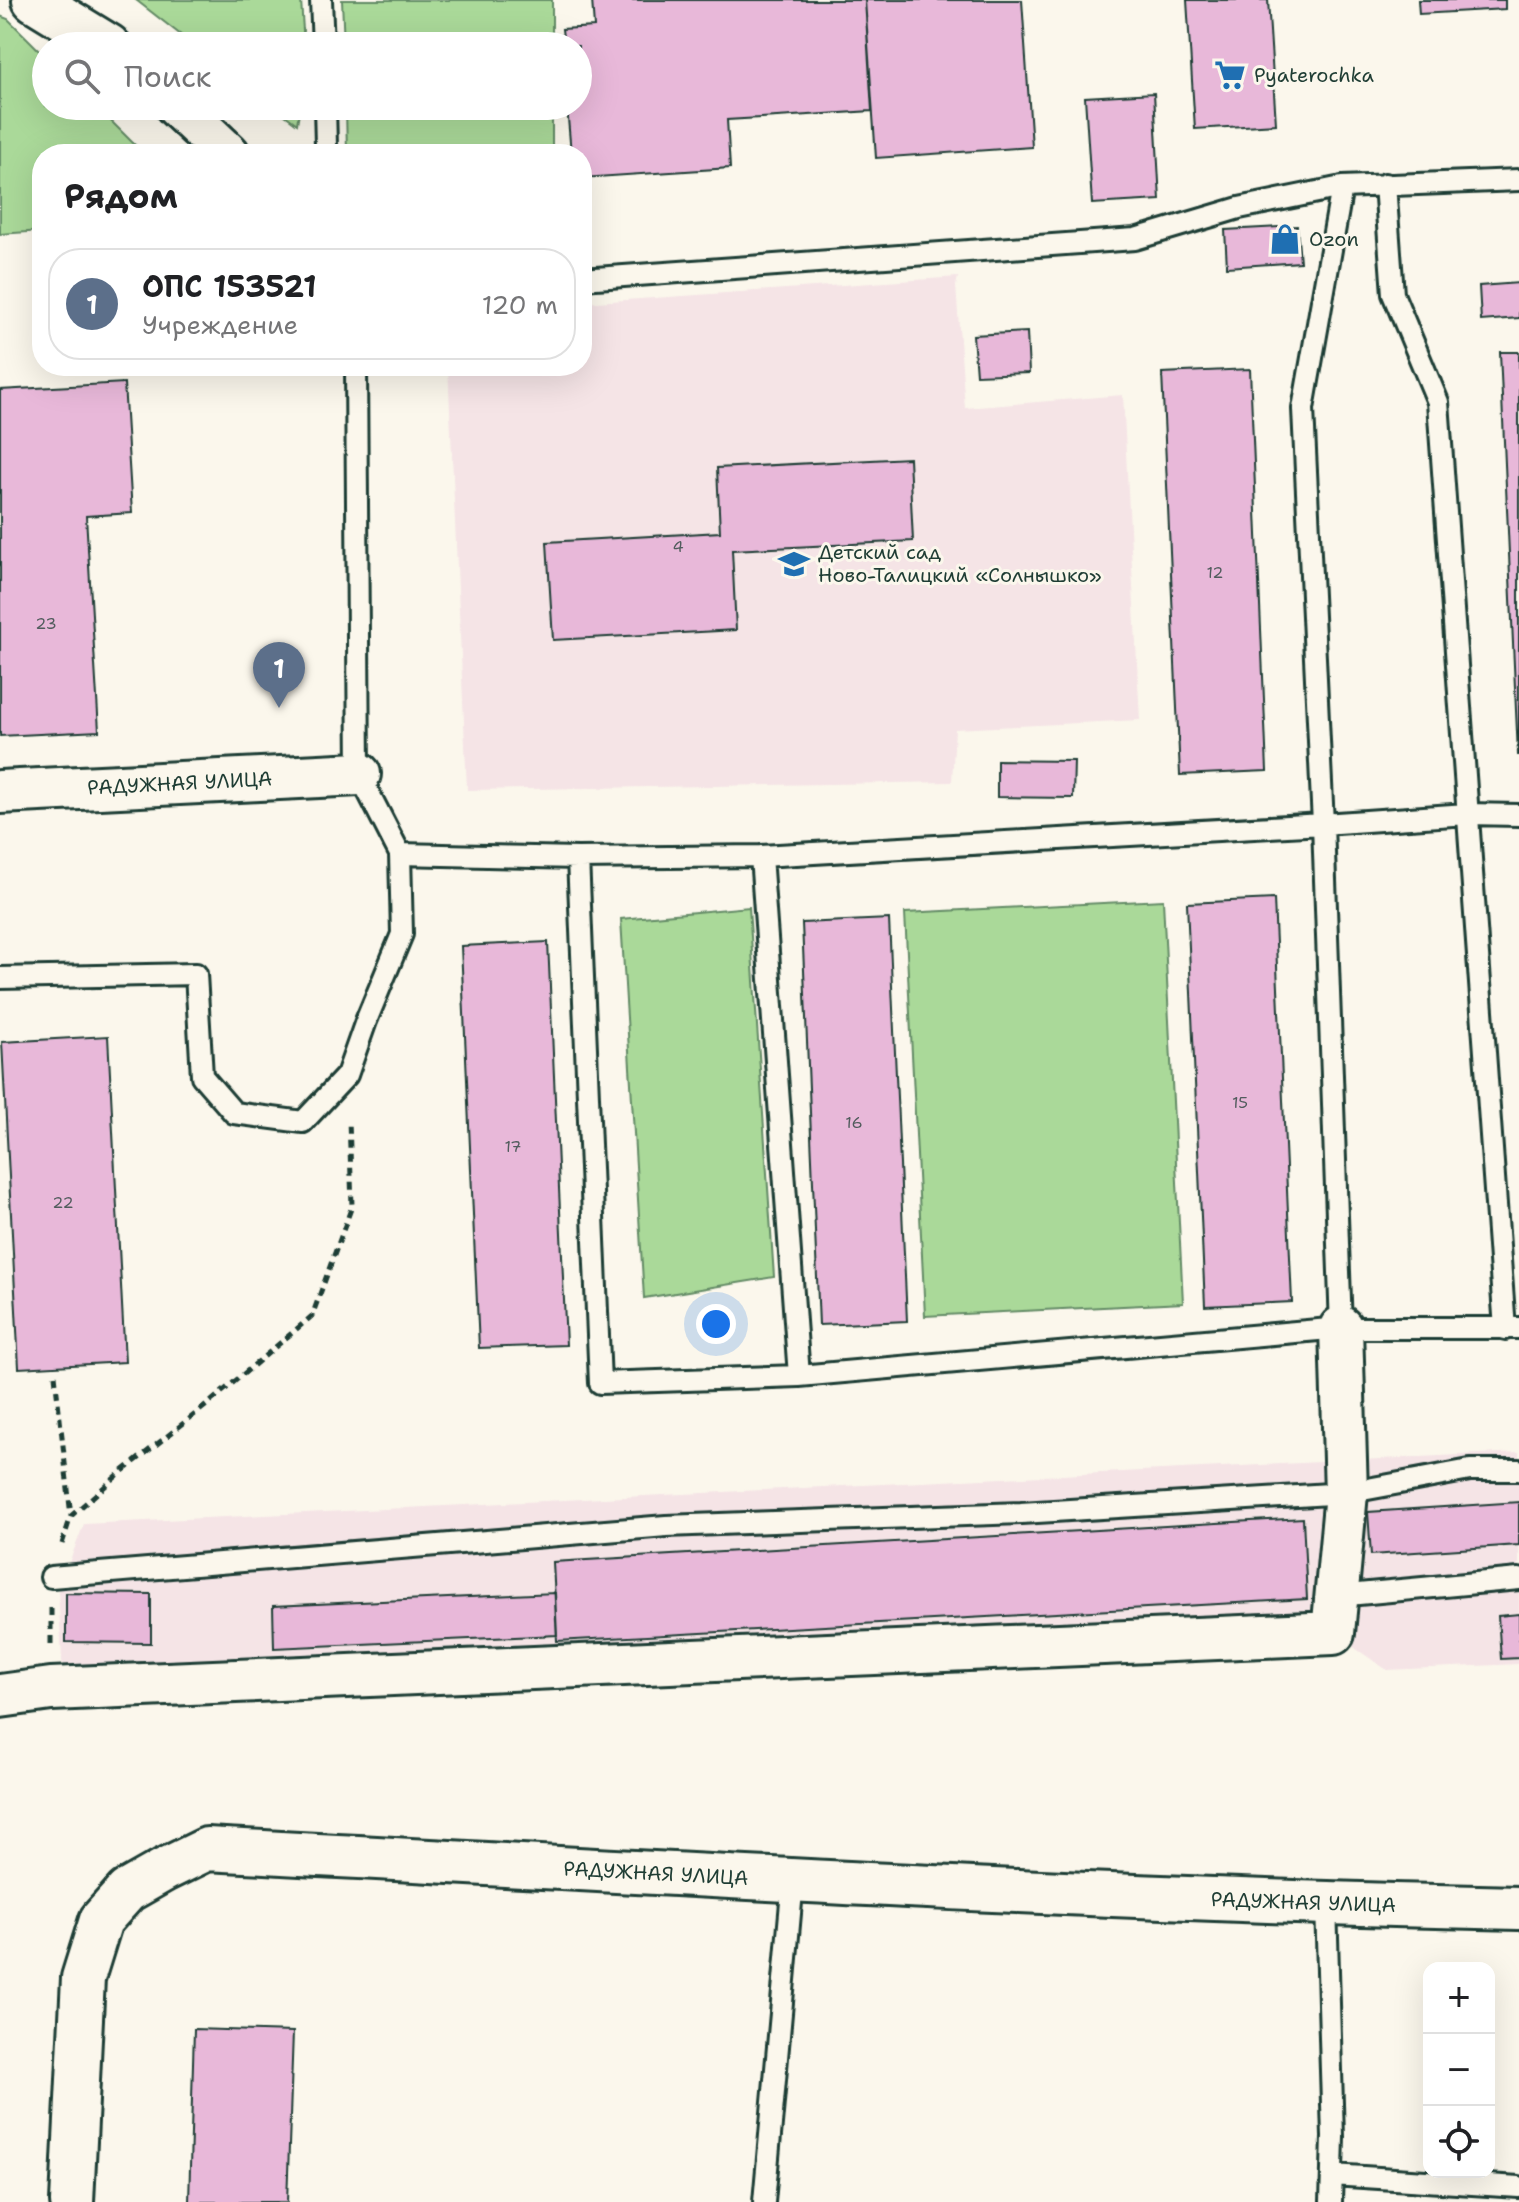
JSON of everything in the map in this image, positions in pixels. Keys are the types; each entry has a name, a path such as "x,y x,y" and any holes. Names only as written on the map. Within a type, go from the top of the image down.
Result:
{"street":[{"path":"34,0 86,32"},
{"path":"192,120 217,144"},
{"name":"РАДУЖНАЯ УЛИЦА","path":"0,792 359,774"},
{"path":"0,1696 51,1689 1333,1633 1346,1493 1341,1328"},
{"name":"РАДУЖНАЯ УЛИЦА","path":"72,2202 83,1978 101,1920 127,1891 207,1849 1326,1904 1519,1908"}],"lane":[{"path":"321,0 322,32"},
{"path":"325,120 326,144"},
{"path":"592,278 1135,239 1239,208 1342,187 1519,180"},
{"path":"578,858 600,1383 799,1376 1341,1328 1512,1328 1467,814 1438,402 1393,294 1385,184"},
{"path":"1341,1328 1323,824 1303,409 1342,187"},
{"path":"0,978 196,974 202,1076 234,1113 303,1122 347,1075 402,934 400,854 359,774 356,376"},
{"path":"400,854 578,858 761,856 1467,814 1519,815"},
{"path":"761,856 799,1376"},
{"path":"51,1577 666,1526 1021,1513 1346,1493 1470,1470 1519,1470"},
{"path":"1337,1596 1519,1579"},
{"path":"764,2202 793,1880"},
{"path":"1326,1904 1333,2137 1331,2202"},
{"path":"1332,2175 1519,2187"}],"path":[{"path":"71,1516 312,1316 352,1206 347,1075"},
{"path":"51,1689 51,1577 71,1516 55,1375"}],"shaded area":[{"name":"Детский сад Ново-Талицкий «Солнышко»","path":"958,277 956,286 965,408 1123,395 1140,720 955,729 952,782 467,790 448,376 592,376 592,302"},
{"path":"1519,1452 1519,1664 1387,1670 1333,1633 63,1675 58,1591 84,1524"}],"green space":[{"path":"136,0 301,0 303,32 177,32"},
{"path":"342,0 552,0 552,32 343,32"},
{"path":"0,16 8,19 32,43 32,120 110,120 134,144 32,144 32,232 0,234"},
{"path":"346,120 552,120 552,144 347,144"},
{"path":"1163,900 1183,1303 925,1316 905,913"},
{"path":"749,907 774,1277 644,1298 621,919"}],"building":[{"path":"592,0 865,0 872,111 727,120 730,168 592,177 592,144 570,144 568,120 592,120 592,32 562,32 562,29 594,27"},
{"path":"865,0 1022,0 1032,147 876,158"},
{"path":"1187,0 1268,0 1276,124 1195,129"},
{"path":"1418,0 1505,0 1505,9 1419,14"},
{"path":"1154,93 1160,200 1092,204 1085,97"},
{"path":"1297,226 1300,262 1227,267 1225,230"},
{"path":"1519,283 1519,318 1481,321 1479,286"},
{"path":"1027,332 1029,373 976,375 973,335"},
{"path":"1500,352 1519,352 1519,755 1518,755"},
{"path":"1250,369 1267,771 1180,775 1162,373"},
{"path":"124,383 132,513 86,516 99,731 0,736 0,390"},
{"path":"909,458 913,541 732,550 736,630 553,640 547,542 720,532 717,468"},
{"path":"997,760 1074,761 1073,798 997,797"},
{"path":"1274,899 1292,1302 1205,1306 1187,903"},
{"path":"889,919 907,1321 819,1325 802,923"},
{"path":"548,942 566,1345 479,1348 461,946"},
{"path":"108,1036 125,1362 19,1368 2,1042"},
{"path":"1519,1502 1519,1545 1371,1555 1368,1512"},
{"path":"1303,1518 1307,1599 557,1641 553,1562"},
{"path":"66,1593 151,1594 151,1643 66,1642"},
{"path":"555,1593 557,1635 274,1648 273,1606"},
{"path":"1519,1614 1519,1658 1501,1659 1498,1616"},
{"path":"194,2029 293,2032 287,2202 189,2202"}],"place":[{"name":"Pyaterochka","path":"1230,75"},
{"name":"Ozon","path":"1285,239"},
{"name":"Детский сад Ново-Талицкий «Солнышко»","path":"794,564"},
{"name":"ОПС 153521","path":"279,708"}]}
